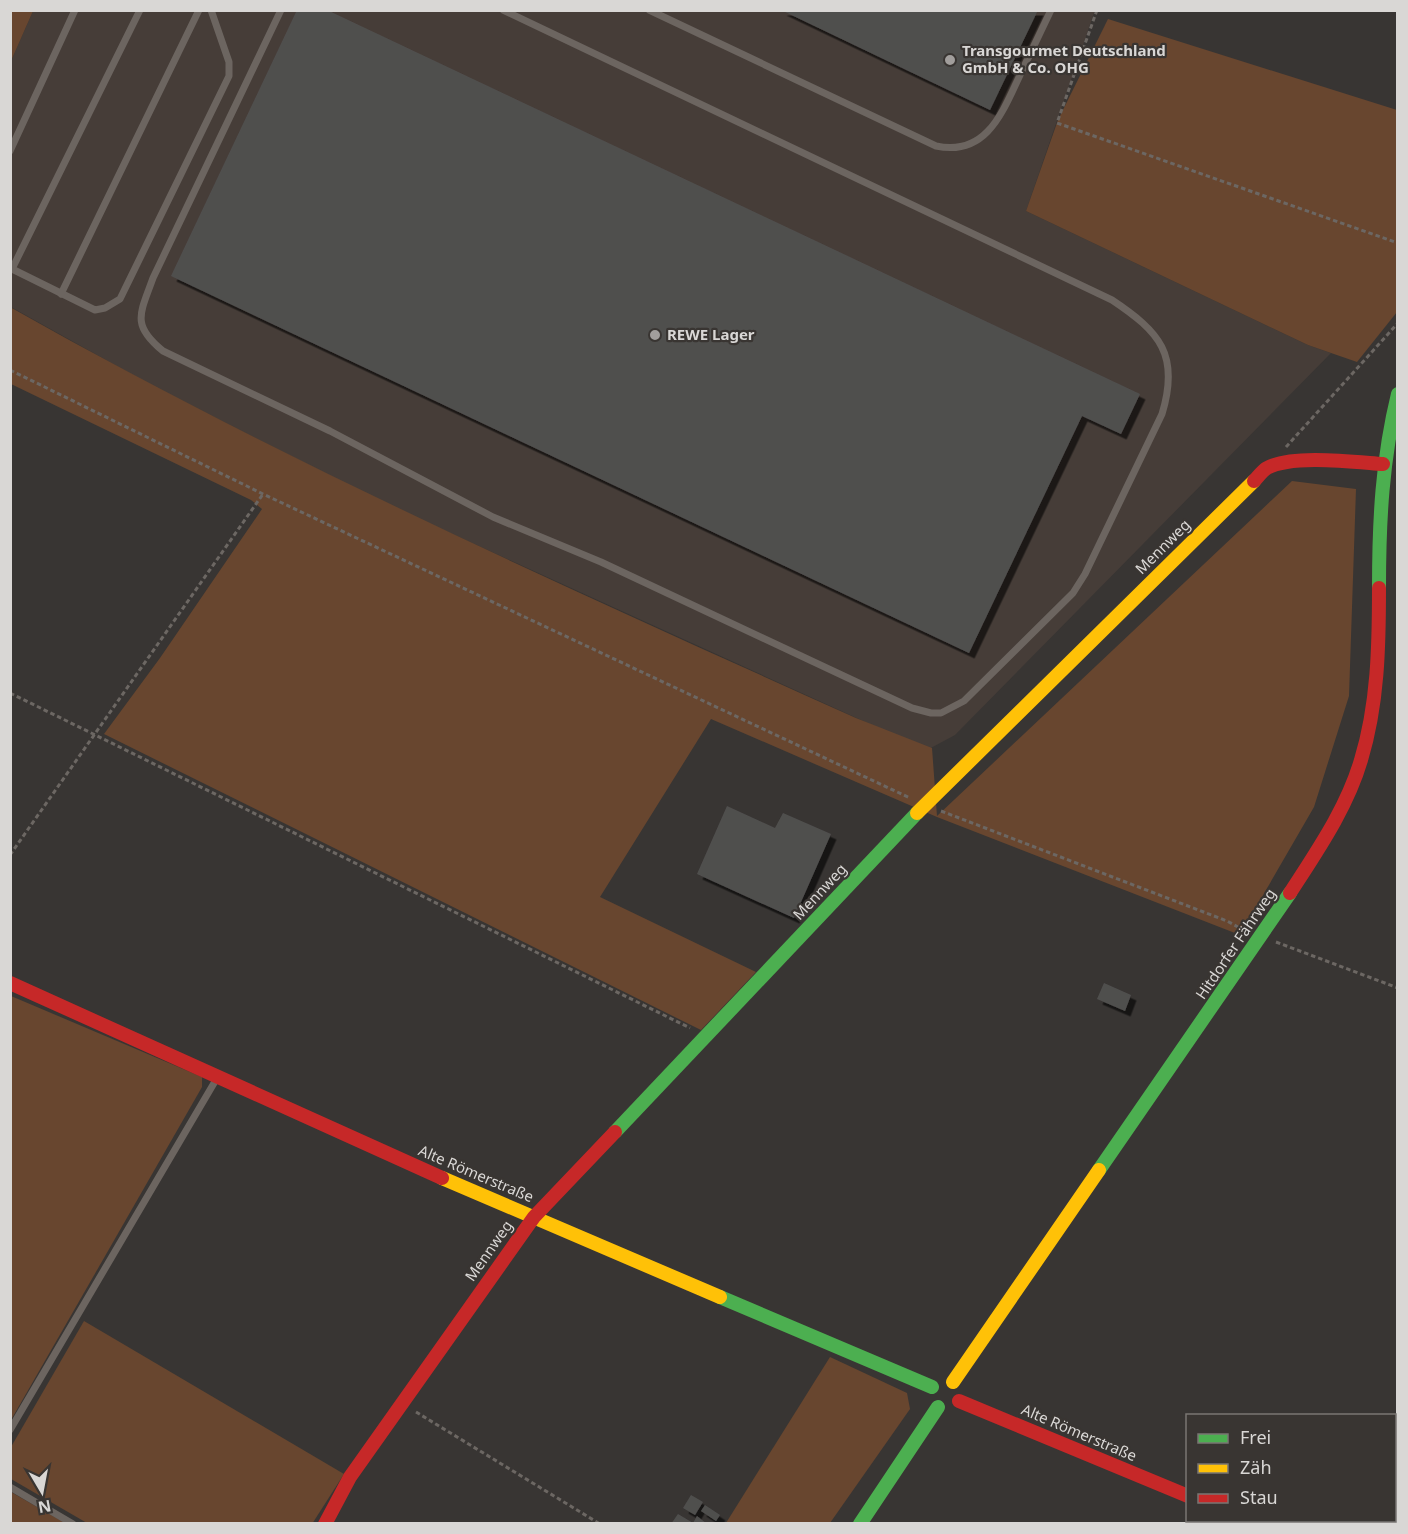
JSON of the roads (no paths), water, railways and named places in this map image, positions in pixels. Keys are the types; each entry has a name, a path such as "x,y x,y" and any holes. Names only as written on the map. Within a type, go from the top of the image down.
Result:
{"street":[{"path":"1383,464 1398,394"},
{"name":"Mennweg","path":"325,1524 350,1477 534,1217 925,805 1267,468 1284,463 1321,459 1383,464"},
{"name":"Hitdorfer Fährweg","path":"953,1382 1262,937 1330,829 1360,760 1372,715 1378,662 1383,464"},
{"name":"Alte Römerstraße","path":"10,983 534,1217 932,1388"},
{"path":"941,1380 953,1382 960,1391 959,1401 950,1409 938,1407 931,1398 932,1388 941,1380"},
{"name":"Alte Römerstraße","path":"959,1401 1186,1495"},
{"path":"860,1524 938,1407"}],"lane":[{"path":"10,151 75,10"},
{"path":"140,10 11,268 95,310 105,308 120,299 229,76 229,62 211,10"},
{"path":"61,294 199,10"},
{"path":"281,10 153,278 141,316 142,329 147,338 163,351 330,431 493,517 601,562 912,708 941,713 964,701 1062,605 1085,574 1162,414 1168,394 1169,364 1154,332 1138,317 1112,300 503,10"},
{"path":"650,10 936,146 950,149 973,143 985,135 1000,118 1051,10"},
{"path":"10,1430 217,1077"},
{"path":"10,1487 73,1524"}],"place":[{"name":"Transgourmet Deutschland GmbH & Co. OHG","path":"950,60"},
{"name":"REWE Lager","path":"655,335"}]}
